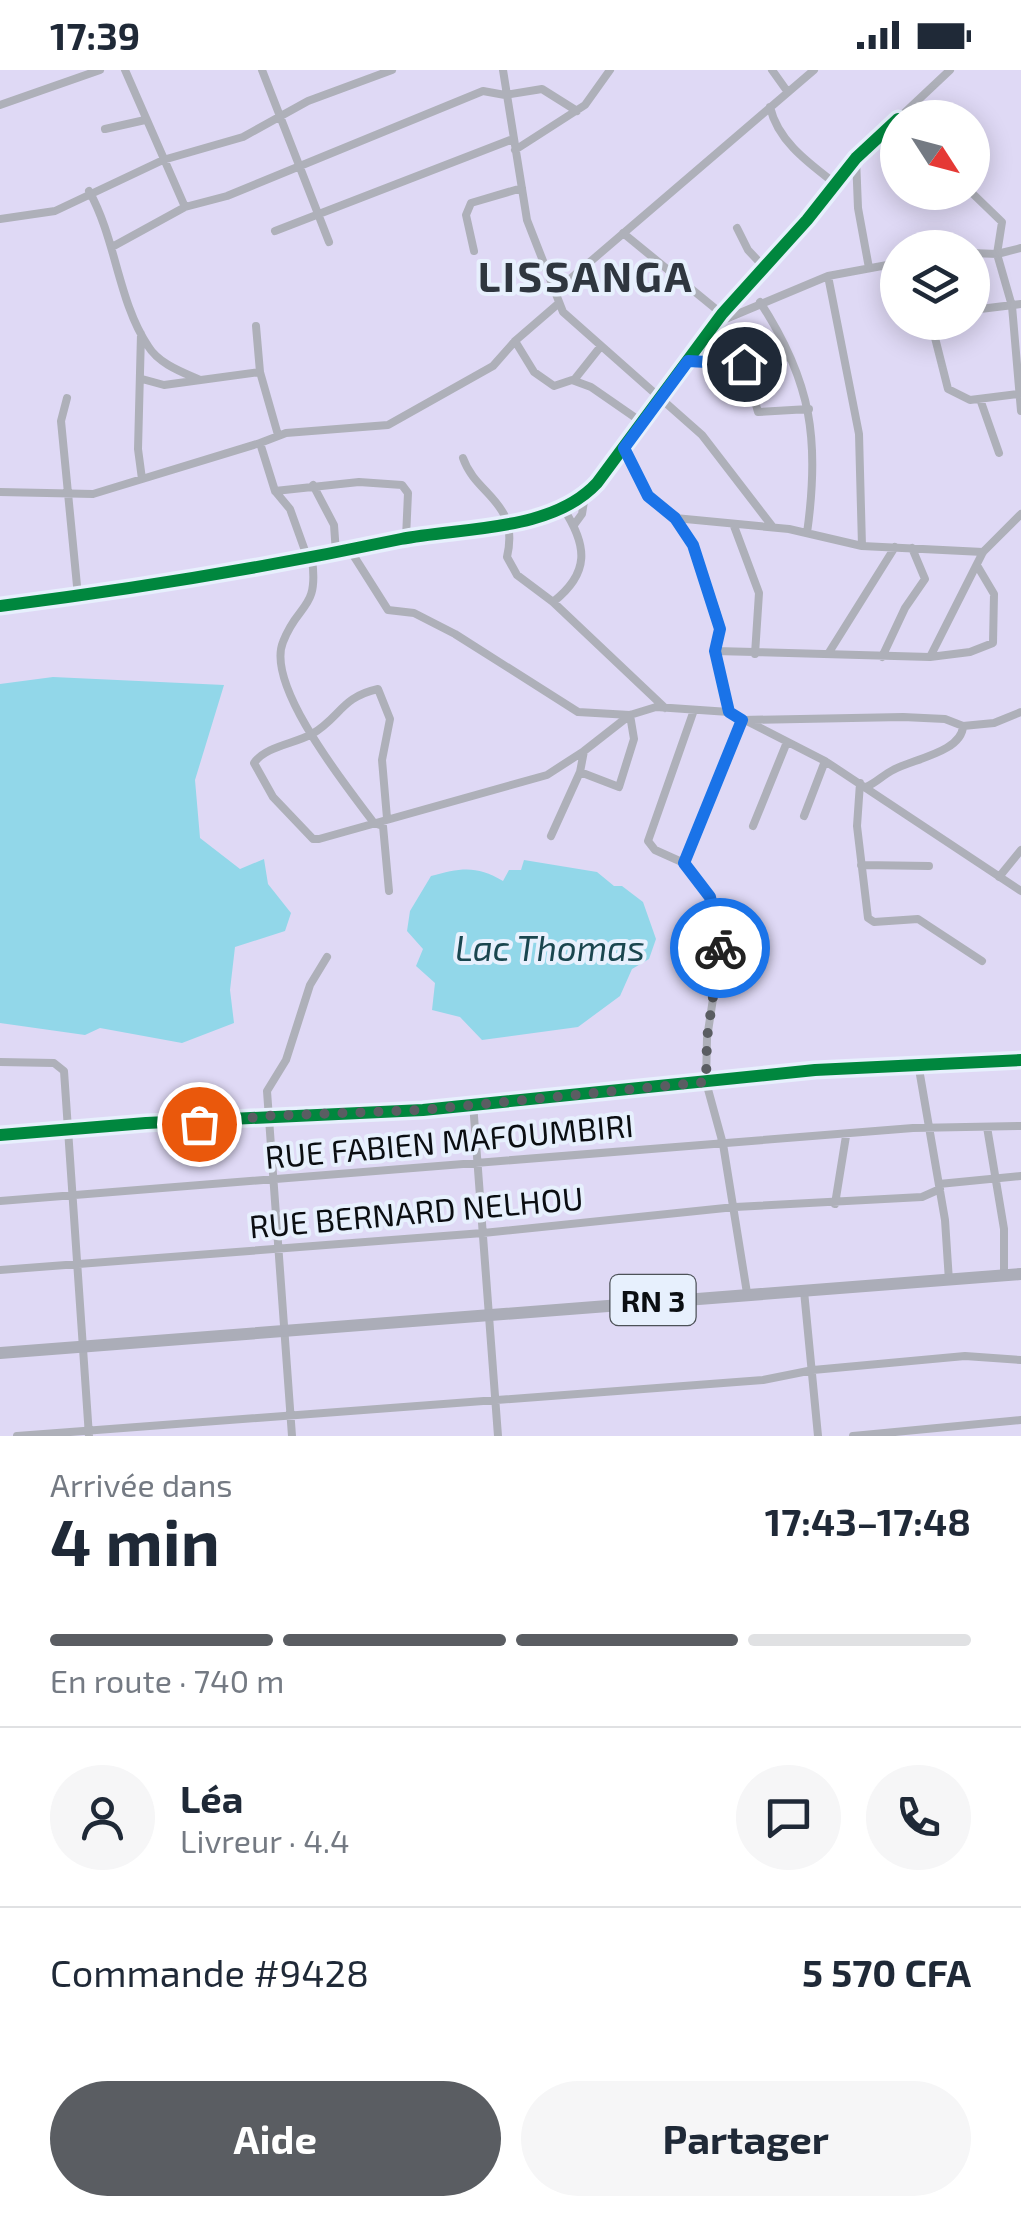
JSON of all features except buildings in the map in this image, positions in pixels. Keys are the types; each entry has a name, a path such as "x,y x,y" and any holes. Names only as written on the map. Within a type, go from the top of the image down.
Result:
{"highway":[{"name":"RN 3","path":"0,1353 1021,1274"}],"street":[{"path":"0,105 100,70"},
{"path":"125,70 185,208"},
{"path":"262,70 322,214 329,242"},
{"path":"0,219 55,211 162,160 243,136 308,101 392,70"},
{"path":"502,70 532,239 559,303 576,328 662,396 728,464 772,526"},
{"path":"515,150 577,111 610,70"},
{"path":"772,70 786,91"},
{"path":"556,291 814,70"},
{"path":"918,100 950,70"},
{"path":"112,247 185,208 227,196 483,91 504,95 542,89 577,111"},
{"path":"770,107 774,123 803,158 837,185"},
{"path":"105,128 144,120"},
{"path":"0,606 310,559 406,538 504,523 563,508 586,496 722,314 837,185 856,158 880,136"},
{"path":"275,231 408,176 512,139"},
{"path":"856,158 858,208 869,268"},
{"path":"474,250 466,215 470,202 522,188"},
{"path":"89,192 148,347 172,367 200,380"},
{"path":"990,210 1002,222 997,254 1017,305 1021,411"},
{"path":"736,228 748,250 764,266"},
{"path":"623,233 722,314"},
{"path":"990,254 1021,248"},
{"path":"716,323 828,276 880,266"},
{"path":"828,276 859,434 862,546"},
{"path":"760,302 789,357 809,409 815,468 807,534"},
{"path":"0,492 93,494 278,435 381,428 496,364 514,340 559,303"},
{"path":"990,308 1017,305"},
{"path":"256,326 260,372 278,435"},
{"path":"141,329 138,449 142,479"},
{"path":"514,340 542,380 554,386 574,380 601,346"},
{"path":"934,340 946,386 966,400 1018,394"},
{"path":"688,361 732,363 789,357"},
{"path":"732,363 748,377 758,412 767,415 809,409"},
{"path":"164,384 172,367"},
{"path":"142,380 164,384 260,372"},
{"path":"574,380 643,422"},
{"path":"66,398 61,421 78,596"},
{"path":"980,399 999,452"},
{"path":"260,443 275,491 290,509 310,559 315,591 283,640 279,656 288,688 312,733 384,832 390,891"},
{"path":"624,448 648,496 675,518 693,545 717,614 720,629 715,651 729,712"},
{"path":"463,458 468,474 498,498 510,544 507,557 517,575 553,602 665,708"},
{"path":"275,491 313,484 387,482 405,486 406,538"},
{"path":"313,484 334,526 336,553"},
{"path":"574,525 582,514 586,496"},
{"path":"553,602 577,580 580,546 574,525 563,508"},
{"path":"930,656 978,568 982,552 1021,514"},
{"path":"675,518 734,526 772,526 862,546 982,552"},
{"path":"734,526 759,593 754,654"},
{"path":"828,654 896,547"},
{"path":"882,657 904,608 925,579 912,548"},
{"path":"350,550 388,610 414,613 455,634 578,712 630,715 665,708 729,712 825,761 1021,891"},
{"path":"715,651 882,657 970,652 992,644 994,594 978,568"},
{"path":"387,818 382,760 390,719 381,692 352,696 312,733 258,757 254,763 273,796 313,838 547,776 630,715"},
{"path":"694,710 648,841 655,850 684,863 710,897 721,938 706,1082 723,1144 747,1293"},
{"path":"742,720 903,717 945,719 963,726 994,723 1021,712"},
{"path":"580,772 619,787 634,738 630,715"},
{"path":"684,863 742,720"},
{"path":"863,785 937,753 960,736 963,726"},
{"path":"752,826 787,742"},
{"path":"551,836 580,772 584,751"},
{"path":"804,816 825,761"},
{"path":"863,785 857,826 871,920 918,920 982,961"},
{"path":"999,877 1021,850"},
{"path":"861,864 930,866"},
{"path":"292,1436 267,1091 286,1060 310,985 327,957"},
{"path":"0,1062 28,1060 63,1067 88,1433"},
{"path":"0,1135 473,1103 918,1063 1021,1060"},
{"path":"918,1063 940,1186 949,1281"},
{"path":"473,1103 498,1436"},
{"name":"RUE FABIEN MAFOUMBIRI","path":"0,1202 929,1128 1021,1126"},
{"path":"988,1127 1004,1228 1004,1275"},
{"path":"836,1204 846,1136"},
{"name":"RUE BERNARD NELHOU","path":"0,1270 74,1261 483,1233 734,1208 922,1197 940,1186 1021,1176"},
{"path":"70,1210 89,1193"},
{"path":"804,1292 818,1436"},
{"path":"17,1436 763,1380 812,1370 967,1356 976,1360 1021,1360"},
{"path":"852,1436 1021,1420"}],"shaded area":[{"path":"0,70 1021,70 1021,1436 0,1436"}],"water":[{"path":"53,677 224,685 195,780 200,838 240,869 264,859 268,884 291,913 285,931 235,947 230,990 234,1023 182,1043 100,1028 85,1035 0,1023 0,684"},
{"name":"Lac Thomas","path":"524,860 597,872 614,886 622,886 643,902 656,939 649,959 632,969 620,996 578,1027 482,1040 460,1017 432,1010 435,983 416,966 423,949 407,931 410,911 431,876 468,870 485,872 503,881 509,870 521,870"}],"cycle path":[{"path":"0,606 151,585 401,539 505,525 556,511 597,483 722,314 807,220 856,158 880,136"},
{"path":"0,1135 146,1123 423,1110 815,1070 1021,1060"}],"way so far":[{"path":"199,1124 266,1116 423,1110 706,1082 707,1038 720,948"}],"district":[{"name":"LISSANGA","path":"586,275"}],"route":[{"path":"720,948 715,908 684,863 742,720 729,712 715,651 720,629 693,545 675,518 648,496 624,448 688,361 744,364"}]}
